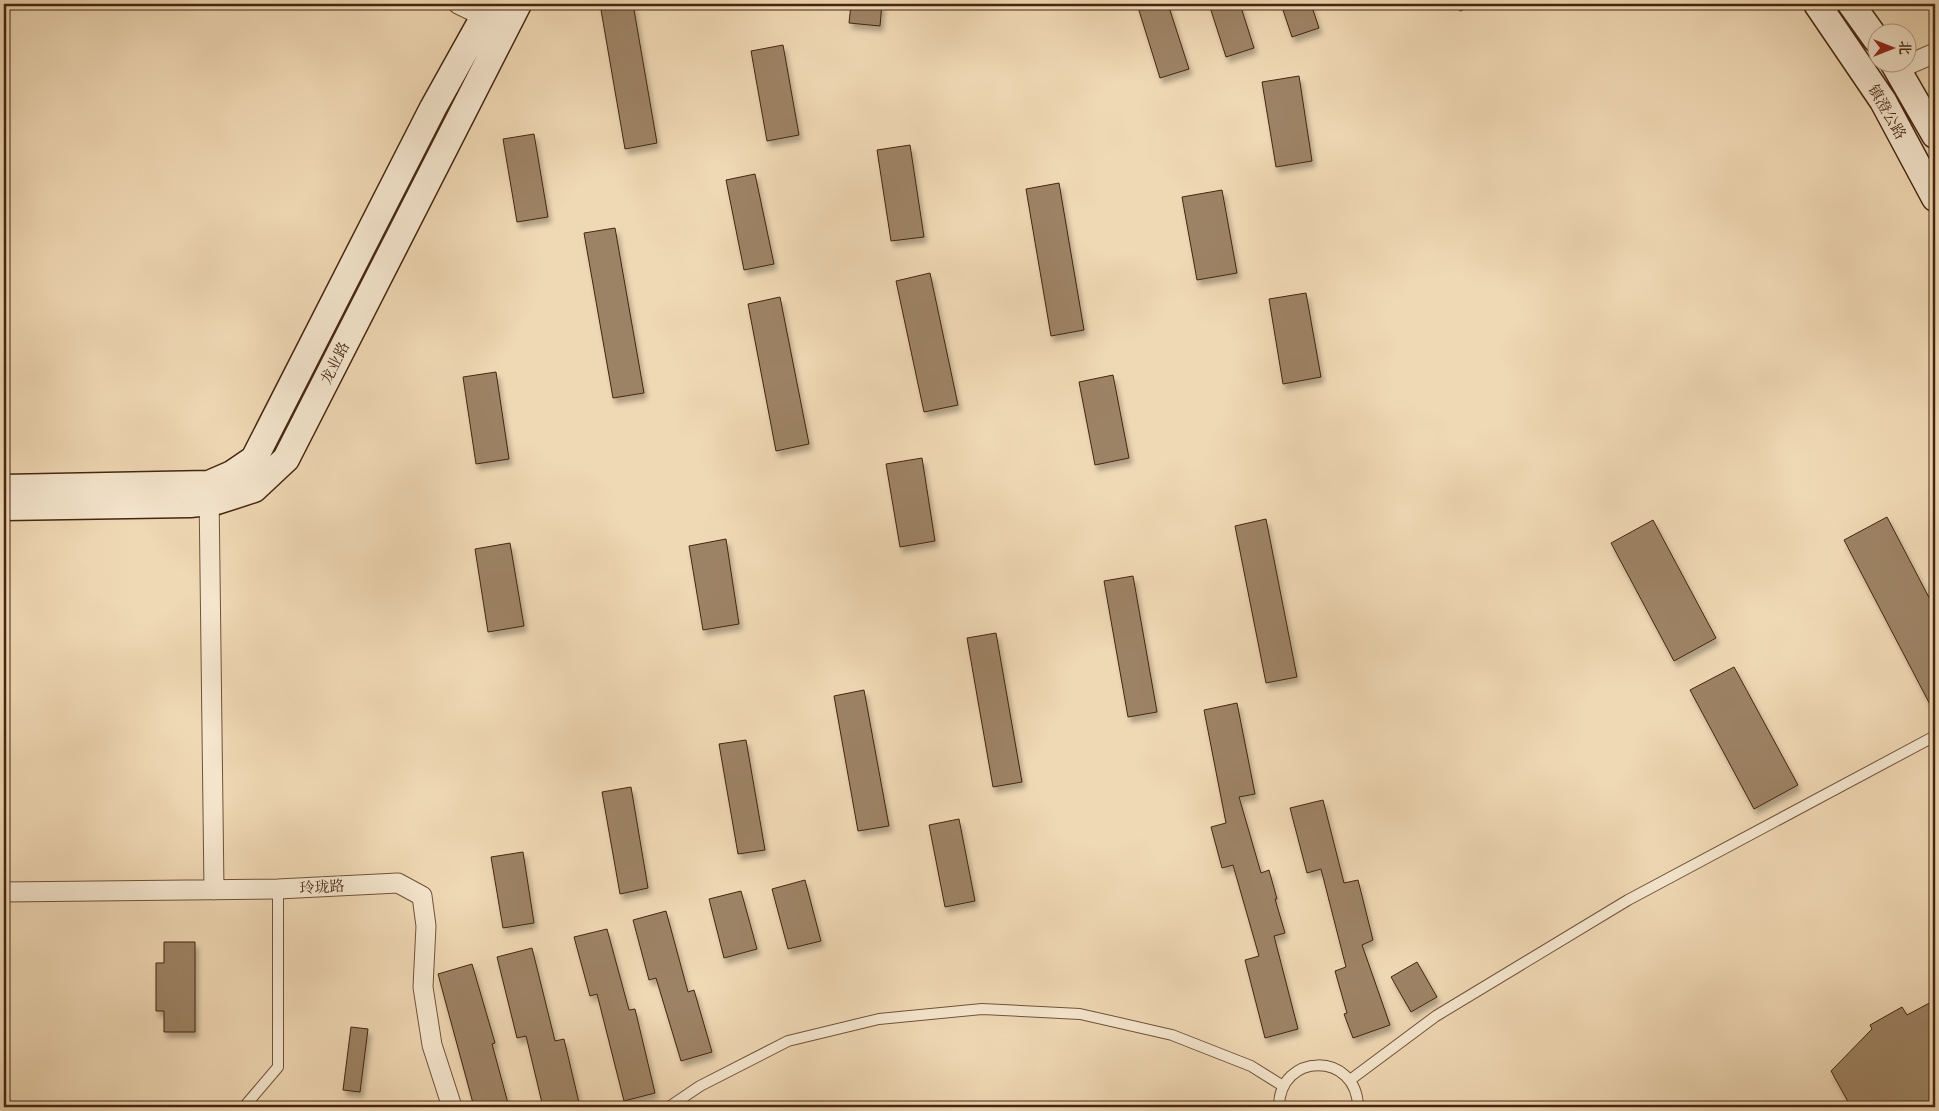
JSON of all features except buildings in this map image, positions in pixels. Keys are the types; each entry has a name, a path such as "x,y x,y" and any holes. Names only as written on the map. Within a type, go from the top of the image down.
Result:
{"street":[{"path":"458,4 493,16"},
{"name":"龙业路","path":"4,507 209,493 254,459 434,108 493,16 518,4"},
{"name":"镇澄公路","path":"1817,4 1883,102 1935,198"},
{"path":"1851,4 1866,25"},
{"path":"1916,59 1935,53"},
{"name":"镇澄公路","path":"1899,72 1935,135"},
{"name":"龙业路","path":"4,488 209,493"},
{"path":"209,493 214,890"},
{"name":"玲珑路","path":"4,892 278,889 398,883 422,896 426,926 423,987 432,1046 452,1107"}],"lane":[{"path":"1350,1080 1436,1016 1628,900 1935,736"},
{"path":"244,1107 278,1067 278,889"},
{"path":"669,1107 700,1086 788,1041 879,1019 982,1009 1080,1014 1172,1035 1252,1066 1283,1086"},
{"path":"1279,1107 1279,1098 1283,1086 1293,1074 1307,1066 1323,1065 1338,1070 1350,1080 1358,1096 1358,1107"}],"waterway":[{"path":"1459,4 1461,9"}]}
